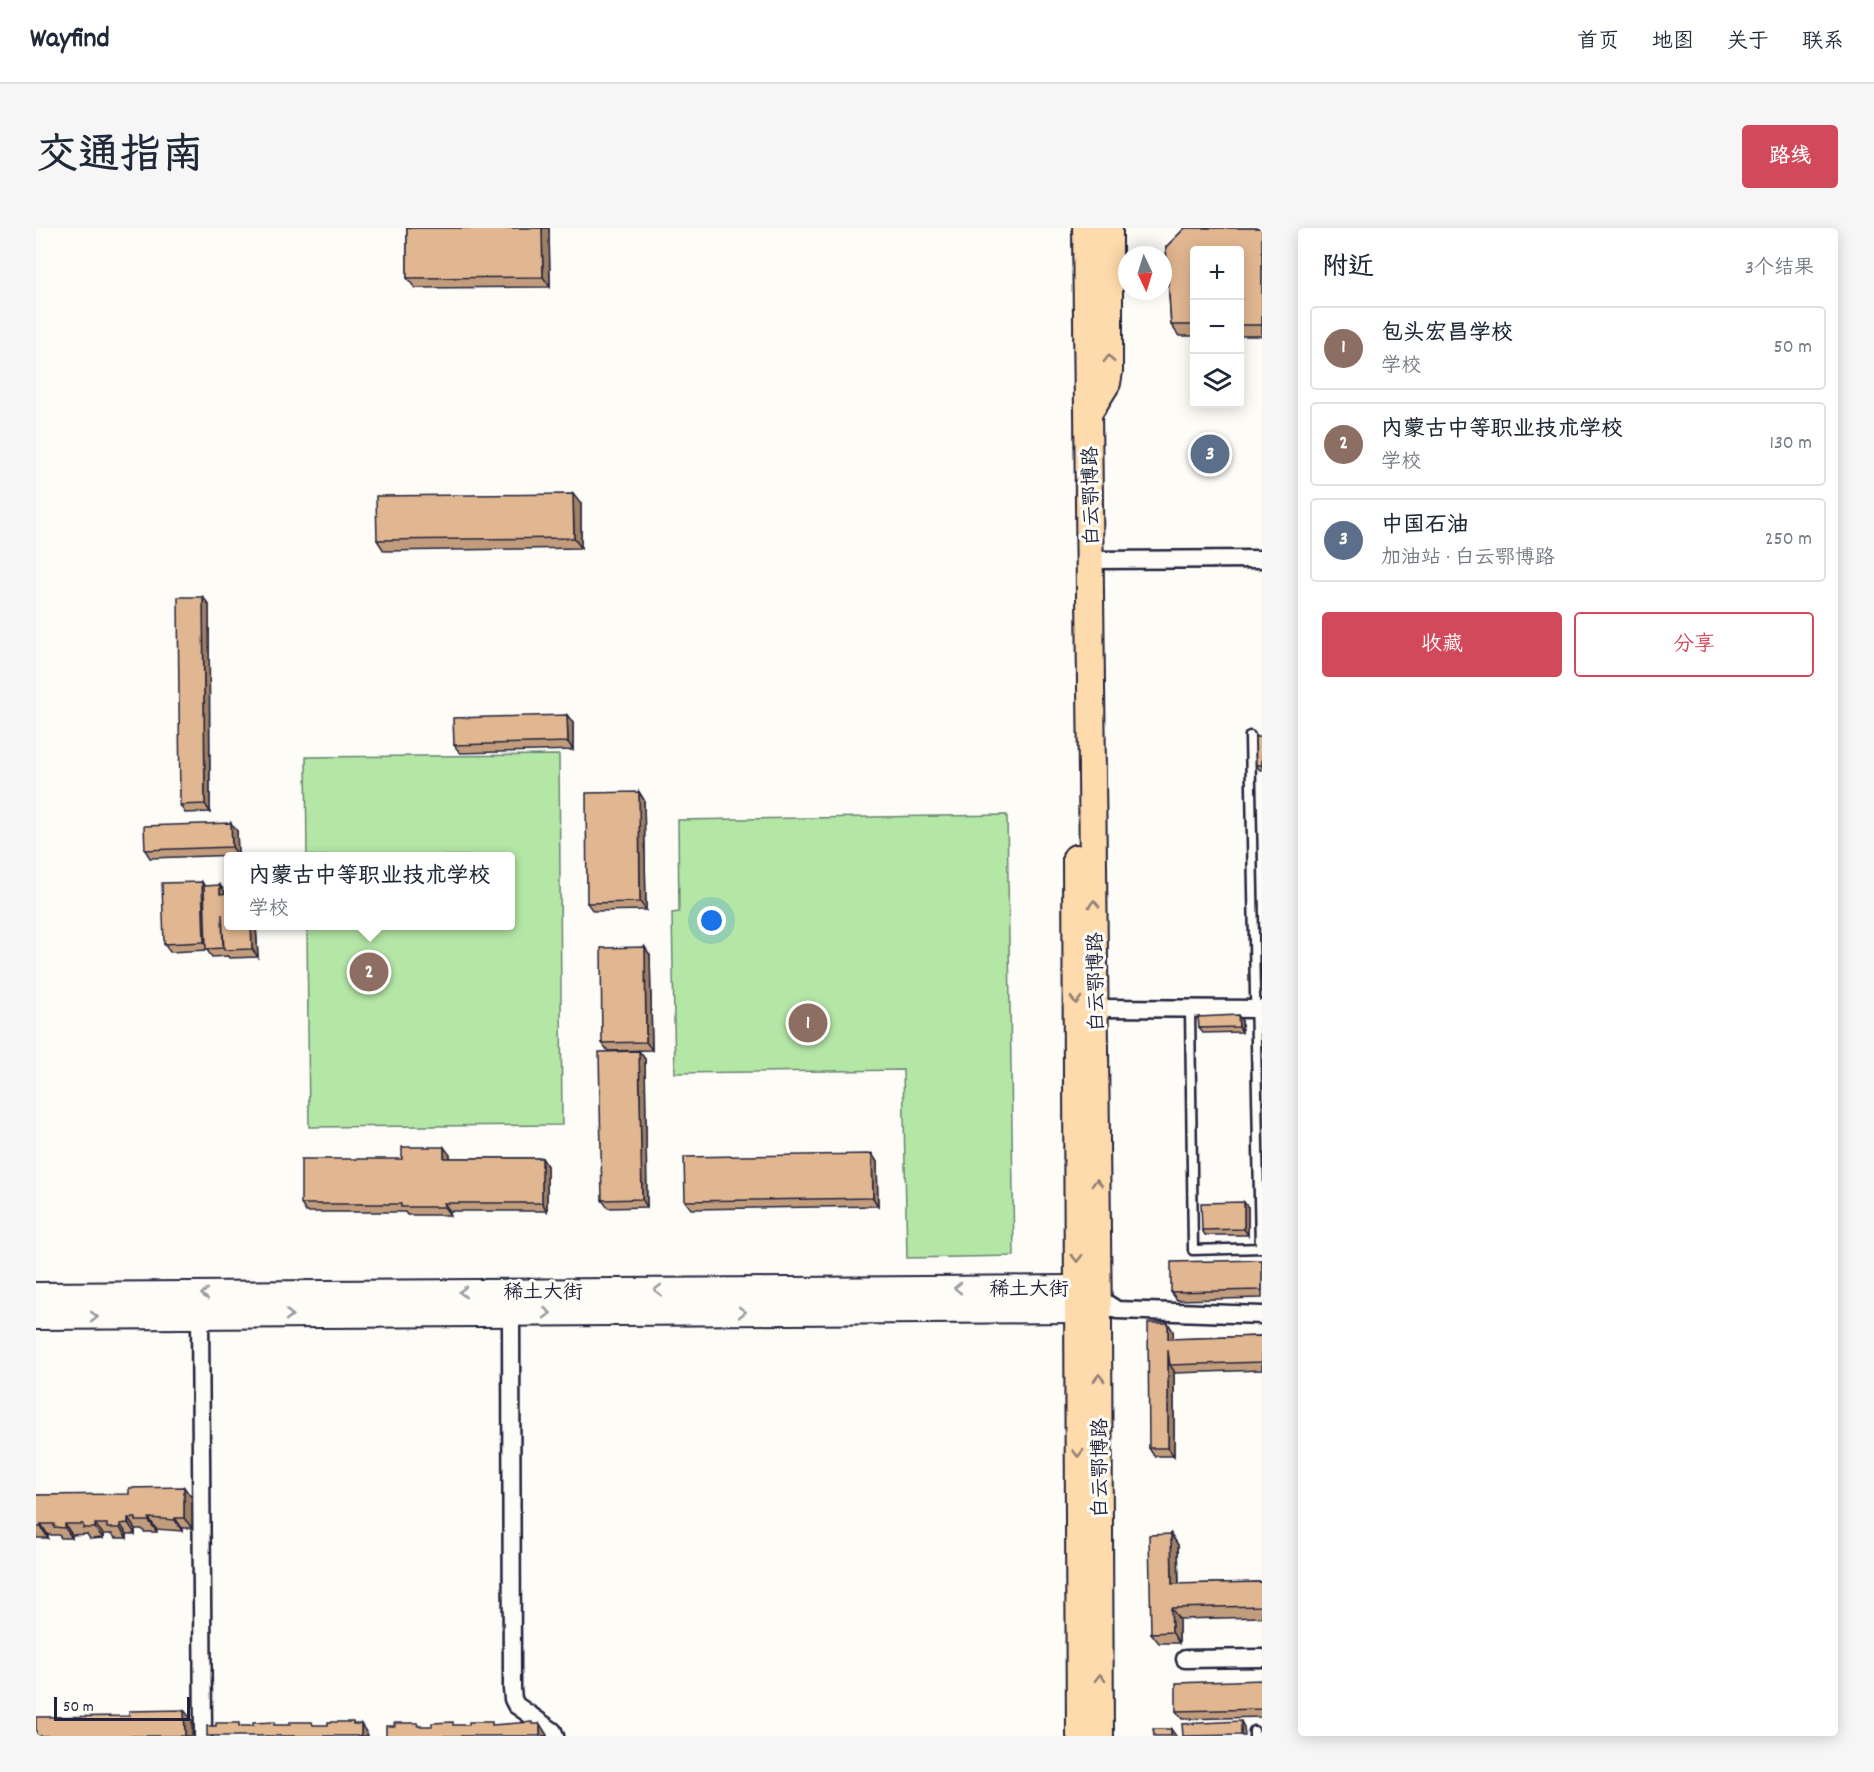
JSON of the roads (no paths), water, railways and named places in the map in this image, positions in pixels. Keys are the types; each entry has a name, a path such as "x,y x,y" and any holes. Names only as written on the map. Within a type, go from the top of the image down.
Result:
{"main road":[{"name":"白云鄂博路","path":"1074,228 1084,1299 1080,1736"},
{"name":"白云鄂博路","path":"1086,228 1095,1008 1084,1299 1100,1736"},
{"path":"1089,412 1107,383 1109,371 1109,228"},
{"name":"稀土大街","path":"36,1295 1084,1299"},
{"name":"稀土大街","path":"36,1317 511,1314 1084,1299"}],"street":[{"path":"1091,560 1262,559"},
{"path":"1095,1008 1259,1009"},
{"path":"1084,1299 1117,1310 1262,1315"},
{"path":"511,1314 513,1700 516,1705 553,1731 555,1736"},
{"path":"200,1316 203,1736"},
{"path":"1185,1659 1262,1658"}],"lane":[{"path":"1190,1009 1193,1250 1261,1248 1259,1009 1250,736"}],"place":[{"name":"中国石油","path":"1210,454"},
{"name":"内蒙古中等职业技术学校","path":"369,972"},
{"name":"包头宏昌学校","path":"808,1023"}]}
